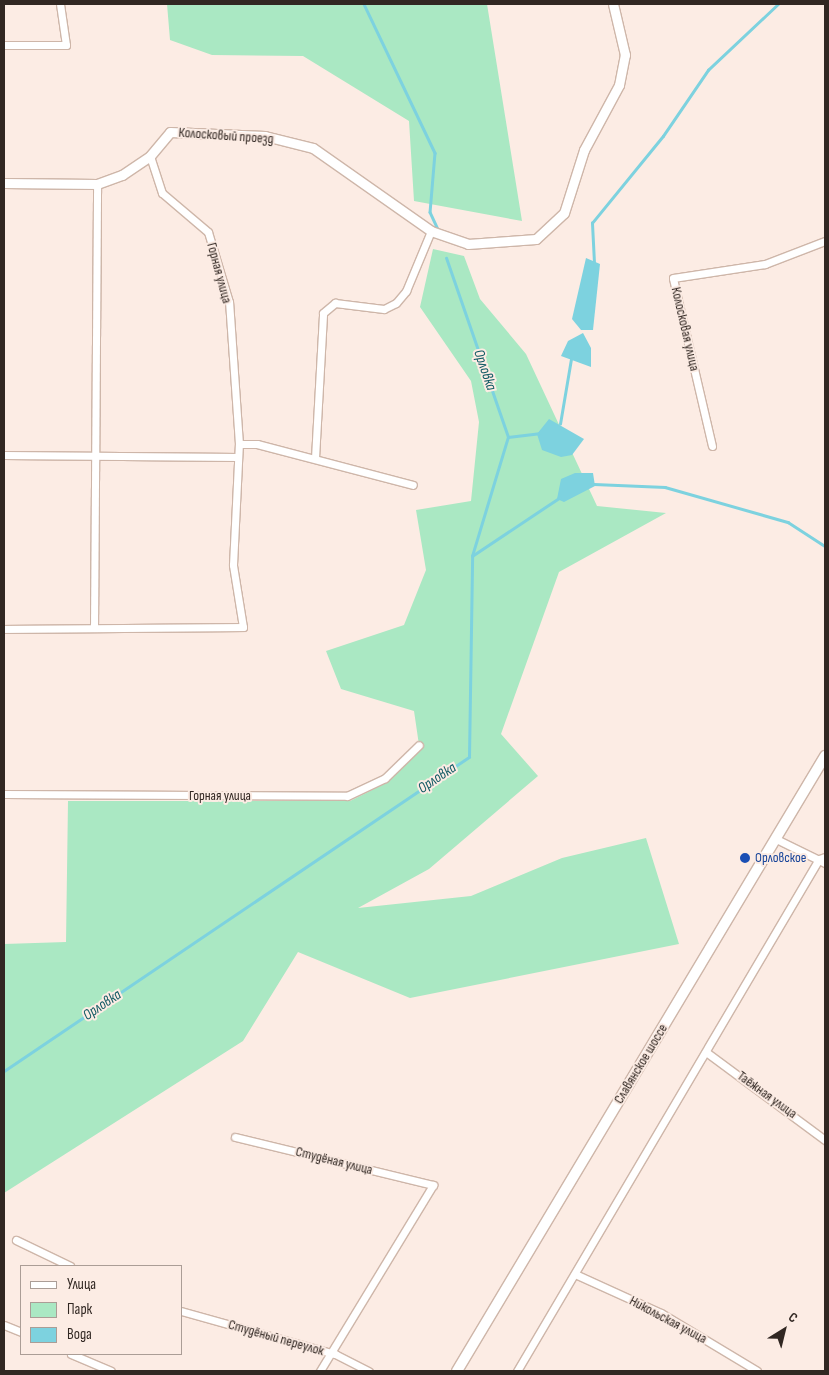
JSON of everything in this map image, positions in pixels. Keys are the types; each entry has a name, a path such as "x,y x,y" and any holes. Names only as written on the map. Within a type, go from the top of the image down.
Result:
{"main road":[{"name":"Славянское шоссе","path":"457,1371 825,756"}],"street":[{"path":"4,46 66,45 60,4"},
{"name":"Колосковый проезд","path":"4,183 97,184 150,156 170,132 264,136 313,148 432,231 468,244 536,239 564,213 584,150 619,85 624,65 613,4"},
{"name":"Горная улица","path":"4,629 243,627 233,564 240,444 229,302 208,232 162,193 150,156"},
{"path":"94,628 97,184"},
{"path":"315,458 324,313 335,304 384,309 396,303 406,291 432,231"},
{"name":"Колосковая улица","path":"712,446 673,278 765,264 825,241"},
{"path":"240,444 257,444 413,485"},
{"path":"4,455 238,457"},
{"name":"Горная улица","path":"4,794 347,796 385,778 419,745"},
{"path":"517,1371 706,1052 823,860 776,839"},
{"name":"Таёжная улица","path":"706,1052 825,1140"},
{"name":"Студёная улица","path":"235,1137 434,1185 331,1353"},
{"path":"16,1240 68,1265"},
{"name":"Никольская улица","path":"575,1274 661,1313 757,1371"},
{"name":"Студёный переулок","path":"182,1311 331,1353 369,1371"},
{"path":"4,1325 20,1332"},
{"path":"320,1371 331,1353"},
{"path":"73,1355 111,1371"}],"green space":[{"path":"167,4 487,4 522,221 414,201 409,121 303,56 212,55 170,40"},
{"path":"433,249 464,256 480,299 526,354 597,506 666,513 559,572 501,734 538,776 429,869 358,908 471,896 562,858 646,838 679,944 410,998 298,952 243,1041 4,1193 4,944 66,942 68,801 350,801 388,782 419,745 414,711 341,689 326,651 404,625 426,570 416,510 471,501 479,422 471,381 420,307"}],"water":[{"path":"586,258 600,264 593,330 581,330 572,319"},
{"path":"583,333 591,348 591,367 561,356 568,341"},
{"path":"549,419 584,439 572,455 561,457 542,450 537,434"},
{"path":"575,473 593,473 595,486 564,502 557,499 561,479"}],"waterway":[{"name":"Орловка","path":"364,4 435,153 430,212 438,229"},
{"path":"594,263 592,223 663,136 708,70 778,4"},
{"name":"Орловка","path":"4,1071 469,757 472,556 508,437 446,258"},
{"path":"560,424 571,359"},
{"path":"508,437 539,433"},
{"path":"594,484 665,487 788,522 825,546"},
{"path":"472,556 559,498"}],"place":[{"name":"Орловское","path":"745,858"}]}
